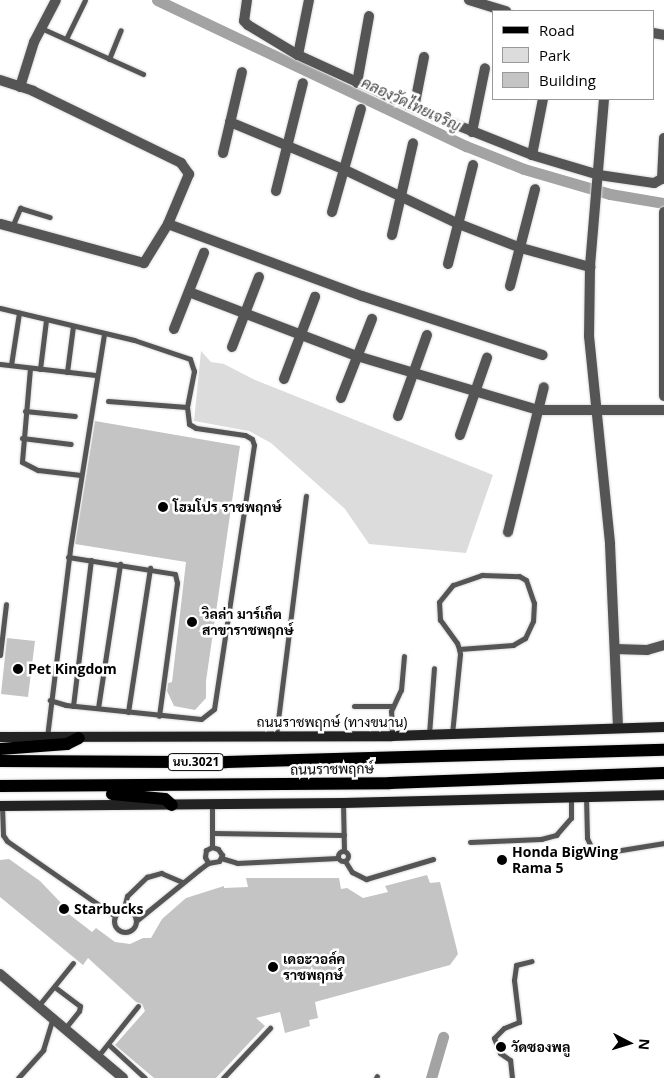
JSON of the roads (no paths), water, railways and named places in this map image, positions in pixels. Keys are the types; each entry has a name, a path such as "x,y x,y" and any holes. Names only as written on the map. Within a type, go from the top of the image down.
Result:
{"main road":[{"name":"ถนนราชพฤกษ์ (ทางขนาน)","path":"0,737 392,736 664,727"},
{"path":"0,749 67,744 78,738"},
{"name":"ถนนราชพฤกษ์","path":"0,761 236,762 664,750"},
{"name":"ถนนราชพฤกษ์","path":"0,786 90,787 390,783 664,773"},
{"path":"90,787 104,793 165,800 172,805"},
{"path":"1,806 344,803 664,795"}],"street":[{"path":"20,87 41,28 56,0"},
{"path":"247,0 244,21 298,55 357,83 472,132 598,178 658,182 662,179 664,138"},
{"path":"298,55 309,0"},
{"path":"469,0 503,10"},
{"path":"357,83 369,16"},
{"path":"414,108 424,57"},
{"path":"472,132 485,68"},
{"path":"223,153 242,72"},
{"path":"0,80 20,87 188,168 189,174 168,224 144,263 0,224"},
{"path":"276,191 289,146 303,83"},
{"path":"532,155 543,100"},
{"path":"604,100 590,267 589,336 595,412 610,544 618,728"},
{"path":"332,212 360,109"},
{"path":"230,122 343,169 459,224 521,248 590,267"},
{"path":"392,235 413,143"},
{"path":"448,264 473,165"},
{"path":"510,286 535,189"},
{"path":"664,212 664,396"},
{"path":"168,224 362,296 543,355"},
{"path":"174,329 204,252"},
{"path":"232,347 247,314 259,277"},
{"path":"189,292 357,356 412,374 474,390 538,410 595,412 664,410"},
{"path":"284,379 302,336 315,297"},
{"path":"341,398 372,319"},
{"path":"398,416 427,336"},
{"path":"460,435 474,390 487,358"},
{"path":"508,532 544,387"},
{"path":"615,649 647,650 664,646"},
{"path":"0,974 39,1005 123,1078"}],"lane":[{"path":"66,39 85,0"},
{"path":"41,28 143,74"},
{"path":"109,59 121,30"},
{"path":"12,227 20,208 50,217"},
{"path":"0,308 104,334 190,359 194,371 187,407 187,419 192,426 245,435 252,439 254,445 214,709 201,719 73,706 50,700"},
{"path":"11,365 19,313"},
{"path":"40,369 46,320"},
{"path":"67,372 73,326"},
{"path":"47,738 68,557 104,334"},
{"path":"0,364 96,375"},
{"path":"30,368 22,438 22,462 27,466 80,475"},
{"path":"108,401 187,407"},
{"path":"25,411 75,416"},
{"path":"22,438 71,444"},
{"path":"276,736 306,496"},
{"path":"68,557 150,568 175,574 177,583 159,716"},
{"path":"73,706 91,560"},
{"path":"98,708 120,564"},
{"path":"128,712 150,568"},
{"path":"452,735 459,649 440,620 439,602 446,590 482,575 519,576 526,580 534,603 534,621 525,638 513,645 459,649"},
{"path":"0,655 6,604"},
{"path":"392,736 393,706 402,690 404,656"},
{"path":"429,735 434,668"},
{"path":"354,706 393,706"},
{"path":"470,842 541,839 556,835 571,818 571,796"},
{"path":"586,796 587,838 594,851 609,852 664,843"},
{"path":"344,803 344,851 348,857 345,861"},
{"path":"208,863 205,853 212,847 212,804"},
{"path":"1,806 1,836 115,916"},
{"path":"213,833 344,835"},
{"path":"115,916 115,926 122,932 131,930 136,921 147,915 182,882 208,863 216,864 221,858 221,851 212,847"},
{"path":"338,858 339,853 344,851"},
{"path":"221,858 237,863 338,858 345,861 352,872 366,879 433,859"},
{"path":"115,916 123,910 127,896 147,877 161,873 182,882"},
{"path":"123,910 132,913 136,921"},
{"path":"512,1078 510,1060 500,1052 494,1038 504,1028 518,1022 516,965 532,961"},
{"path":"39,1005 56,988 74,963"},
{"path":"56,988 80,1006 79,1011 65,1028"},
{"path":"98,1056 138,1006"},
{"path":"18,1078 43,1050 48,1027 53,1018"},
{"path":"223,1078 270,1028"},
{"path":"108,1044 145,1078"}],"waterway":[{"name":"คลองวัดไทยเจริญ","path":"157,0 466,146 524,169 610,194 664,203"},
{"path":"431,1078 443,1037"}],"place":[{"name":"โฮมโปร ราชพฤกษ์","path":"163,507"},
{"name":"วิลล่า มาร์เก็ต สาขาราชพฤกษ์","path":"192,622"},
{"name":"Pet Kingdom","path":"18,669"},
{"name":"Honda BigWing Rama 5","path":"502,860"},
{"name":"Starbucks","path":"64,909"},
{"name":"เดอะวอล์ค ราชพฤกษ์","path":"273,967"},
{"name":"วัดซองพลู","path":"501,1047"}]}
